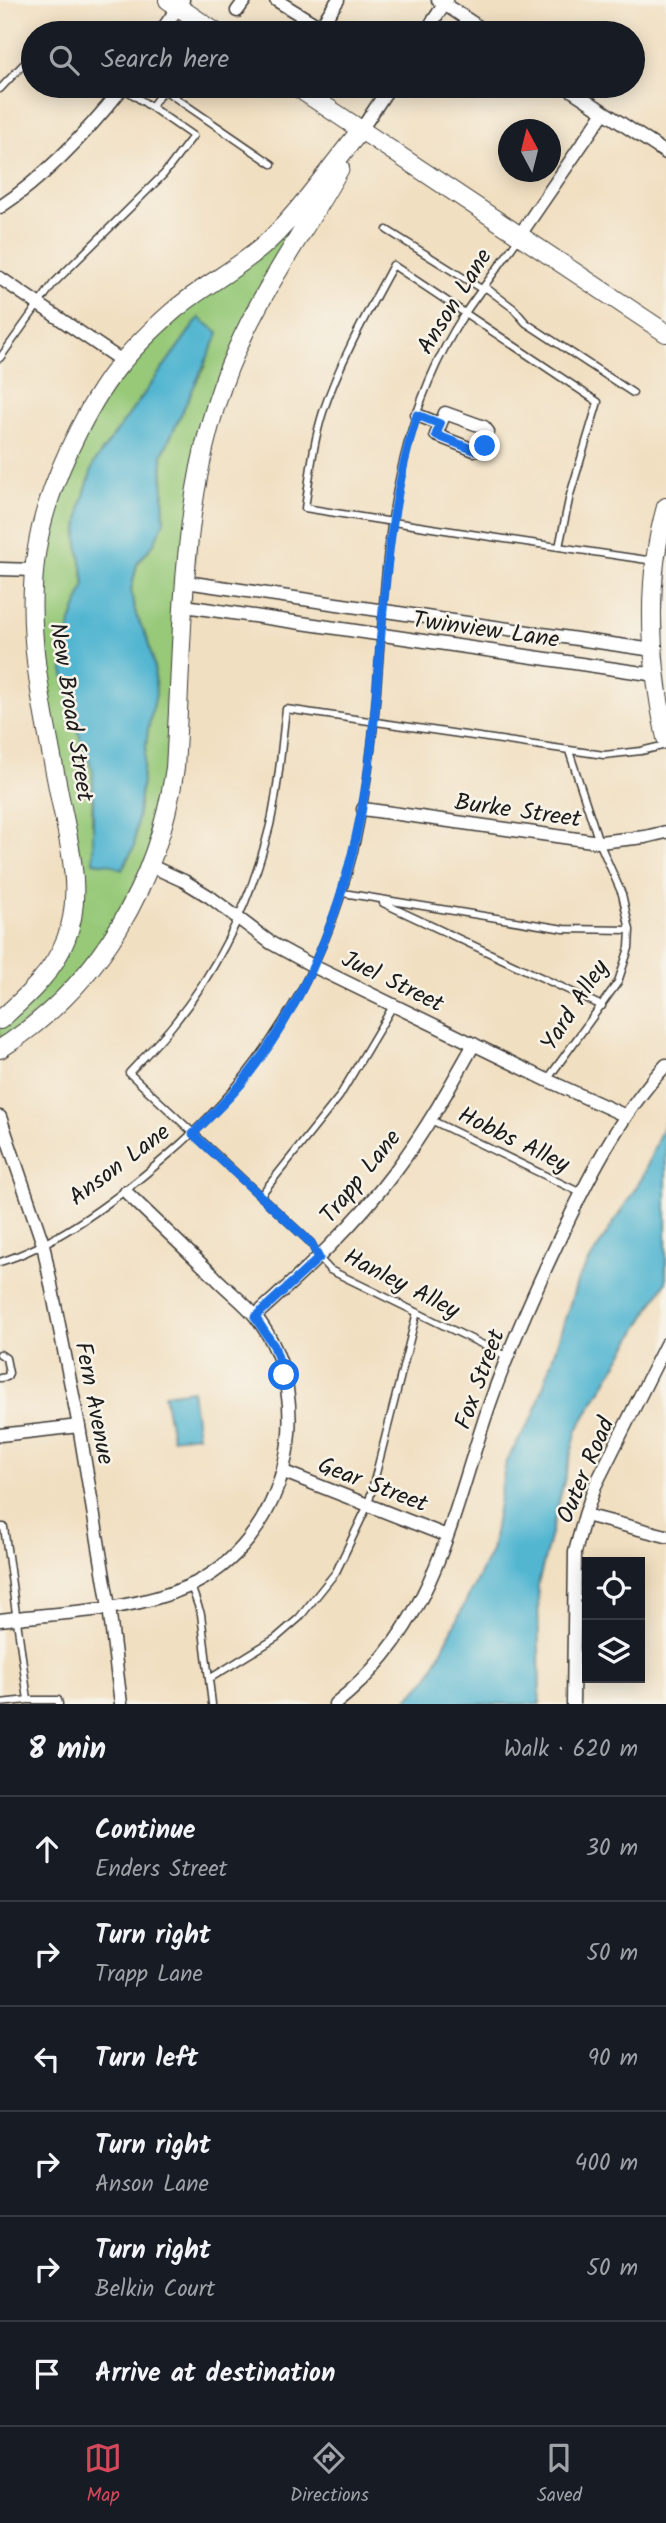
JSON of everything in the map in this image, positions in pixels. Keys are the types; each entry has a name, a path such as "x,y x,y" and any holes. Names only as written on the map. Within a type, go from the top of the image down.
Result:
{"street":[{"path":"276,0 310,21"},
{"path":"324,21 338,0"},
{"path":"432,21 443,1 471,21"},
{"path":"166,21 176,2 201,21"},
{"path":"1,207 49,166 112,98"},
{"path":"313,98 666,333"},
{"name":"New Broad Street","path":"0,1049 47,1015 77,984 126,918 151,866 170,806 175,768 191,518 214,415 235,351 261,299 314,216 361,130 382,98"},
{"path":"583,98 666,153"},
{"name":"Anson Lane","path":"519,236 604,112"},
{"name":"New Broad Street","path":"0,1020 26,998 49,971 66,939 74,910 70,849 35,662 31,618 34,570 47,507 68,453 97,399 122,361 173,311 262,246 290,217 361,130"},
{"path":"0,278 122,361"},
{"path":"417,415 440,424"},
{"path":"666,507 656,561 652,605 653,650 666,738"},
{"path":"0,569 34,570"},
{"name":"Twinview Lane","path":"186,582 653,650"},
{"name":"Twinview Lane","path":"185,606 656,675"},
{"name":"Burke Street","path":"363,808 598,842 666,832"},
{"name":"Juel Street","path":"151,866 184,881 271,943 313,966 626,1116"},
{"name":"Trapp Lane","path":"255,1317 319,1258 358,1217 395,1171 431,1120 474,1044"},
{"name":"Fox Street","path":"335,1704 372,1671 414,1615 434,1574 508,1357 581,1193 626,1116 666,1065"},
{"name":"Fern Avenue","path":"0,1117 43,1244 79,1426 109,1607 121,1704"},
{"path":"0,1620 157,1599 191,1586 223,1565 248,1540 268,1507 284,1472 290,1439 289,1404 284,1375 274,1346 255,1317 126,1192"},
{"name":"Outer Road","path":"573,1704 574,1572 585,1515 595,1486 666,1344"},
{"path":"0,1435 79,1426"},
{"name":"Gear Street","path":"284,1472 447,1536"},
{"path":"585,1515 666,1536"}],"lane":[{"path":"0,89 21,67"},
{"path":"0,358 38,303 77,259 164,174 193,136 139,98"},
{"path":"151,107 158,98"},
{"path":"176,98 272,164"},
{"path":"387,230 484,288 513,308 526,323 632,393"},
{"name":"Anson Lane","path":"0,1262 43,1244 126,1192 193,1134 240,1084 281,1027 313,966 343,893 363,808 374,722 392,522 404,457 430,380 465,313 519,236"},
{"path":"559,547 570,495 598,402 393,265 339,370 323,414 313,453 305,508 392,522 559,547 656,561"},
{"path":"239,919 270,825 286,709 604,755 666,745"},
{"name":"Yard Alley","path":"547,1080 618,982 629,948 630,930 622,894 598,842 569,751"},
{"path":"343,893 564,929 630,930"},
{"path":"375,899 602,1006"},
{"name":"Hanley Alley","path":"239,919 189,1003 129,1073 311,1243 330,1270 508,1357"},
{"path":"260,1196 339,1097 394,1004"},
{"name":"Hobbs Alley","path":"431,1120 581,1193"},
{"path":"209,1679 276,1638 299,1618 336,1572 368,1505 417,1312"},
{"path":"0,1354 6,1359 9,1373 7,1377 0,1378"},
{"path":"0,1527 4,1527 28,1700"},
{"path":"191,1586 201,1614 212,1704"},
{"path":"0,1703 58,1700 59,1704"}],"green space":[{"path":"312,193 212,403 172,746 150,854 115,925 82,971 45,1007 0,1043 0,1022 16,1010 77,912 37,651 40,565 68,463 98,404 133,357","holes":["199,318 205,366 182,408 162,455 164,493 154,543 137,564 131,590 136,615 147,638 154,666 156,694 148,729 134,847 122,869 110,864 92,823 93,771 78,732 71,622 85,584 77,539 81,505 94,463"]}],"water":[{"path":"199,318 219,333 162,455 164,522 154,543 137,564 131,590 136,615 147,638 154,666 156,694 148,729 134,847 122,870 110,864 93,862 93,771 78,732 63,670 71,622 85,584 77,539 81,505 94,463"},
{"path":"666,1119 666,1282 577,1430 538,1585 540,1704 403,1704 428,1678 491,1551 506,1461 534,1415 578,1279 642,1178"},
{"path":"192,1390 198,1435 172,1438 164,1394"}],"route":[{"path":"284,1375 274,1346 255,1317 319,1258 311,1243 193,1134 240,1084 281,1027 313,966 343,893 363,808 374,722 392,522 404,457 417,415 440,424 436,435 474,450 485,446"}]}
